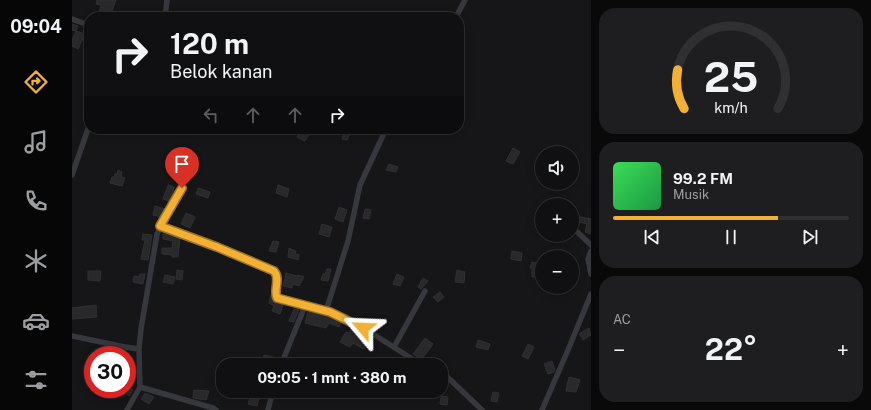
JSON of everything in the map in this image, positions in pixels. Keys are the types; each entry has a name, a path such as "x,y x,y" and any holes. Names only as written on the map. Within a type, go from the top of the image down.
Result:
{"street":[{"path":"166,12 167,0"},
{"path":"459,12 465,0"},
{"path":"72,19 84,23"},
{"path":"72,175 86,134"},
{"path":"326,311 348,241 360,185 383,134"},
{"path":"127,410 140,388 139,349 143,310 154,247 160,226 182,188"},
{"path":"160,226 217,247 274,271 277,275 277,298 326,311 356,324 411,358"},
{"path":"579,234 591,245"},
{"path":"591,252 588,260 591,274"},
{"path":"394,347 425,291"},
{"path":"542,410 591,294"},
{"path":"284,358 304,306"},
{"path":"72,336 106,344 139,349"},
{"path":"448,378 482,410"},
{"path":"140,388 214,408 216,410"},
{"path":"268,410 271,398"}],"building":[{"path":"97,0 116,0 112,12 99,12 101,5 96,4"},
{"path":"72,24 78,26 76,31 72,30"},
{"path":"76,31 84,34 78,49 72,46 72,40"},
{"path":"298,134 310,134 305,141 297,137"},
{"path":"344,134 350,134 347,140 342,139"},
{"path":"513,148 520,152 513,164 506,161"},
{"path":"183,152 196,156 193,164 180,161"},
{"path":"389,164 398,167 396,172 386,170"},
{"path":"118,170 122,172 121,177 125,178 122,186 110,183 112,177 117,174"},
{"path":"174,170 191,174 189,181 172,177"},
{"path":"168,185 174,187 173,195 169,201 163,199"},
{"path":"278,185 289,189 287,197 276,193"},
{"path":"198,188 210,192 208,198 196,194"},
{"path":"155,206 165,209 161,217 153,215"},
{"path":"339,207 347,210 343,222 335,219"},
{"path":"365,209 371,210 369,219 363,218"},
{"path":"186,213 195,217 190,228 181,224"},
{"path":"579,217 591,219 591,234 585,232 587,224 579,222"},
{"path":"322,224 332,227 329,237 319,234"},
{"path":"143,234 152,235 148,260 141,259 145,240 142,240"},
{"path":"163,234 180,238 178,257 162,254 162,248 172,248 173,241 163,239"},
{"path":"273,241 279,242 276,252 269,251"},
{"path":"289,248 296,251 295,254 299,255 298,260 288,257"},
{"path":"512,251 522,253 521,261 511,259"},
{"path":"532,262 535,263 535,277 532,277 532,268 530,268"},
{"path":"327,269 331,269 328,281 321,280 323,274 325,274"},
{"path":"177,270 183,271 182,280 176,279"},
{"path":"457,270 465,272 464,283 455,282"},
{"path":"88,271 101,271 100,281 88,280"},
{"path":"286,273 304,277 299,286 293,284 292,288 283,286"},
{"path":"140,274 145,274 143,284 133,282 134,276 139,277"},
{"path":"397,274 404,277 400,286 393,284"},
{"path":"165,275 175,277 173,284 163,282"},
{"path":"423,278 428,281 421,289 418,287"},
{"path":"440,292 444,297 438,302 433,297"},
{"path":"271,295 274,302 283,305 280,314 272,311 274,306 269,303"},
{"path":"96,305 97,317 72,319 72,308"},
{"path":"294,309 299,309 294,322 289,321"},
{"path":"308,312 329,316 341,322 339,327 329,323 326,328 305,323"},
{"path":"352,328 372,339 370,343 368,341 364,349 353,343 350,347 340,342 346,332 349,333"},
{"path":"589,328 591,335 583,340 579,334"},
{"path":"425,338 433,344 423,358 419,358 413,354"},
{"path":"478,340 490,344 488,350 476,347"},
{"path":"528,344 534,347 528,359 522,356"},
{"path":"264,355 273,357 273,358 263,358"},
{"path":"552,361 555,370 554,372 548,374 544,364"},
{"path":"569,377 580,380 576,392 566,391"},
{"path":"194,390 209,391 206,400 193,398"},
{"path":"493,392 499,393 497,402 491,401"},
{"path":"145,393 154,397 149,404 141,399"},
{"path":"250,398 259,398 257,406 248,404"},
{"path":"441,398 448,398 447,405 440,404"}],"route":[{"path":"182,188 160,226 217,247 274,271 277,275 277,298 290,303 330,312 363,328"}]}
